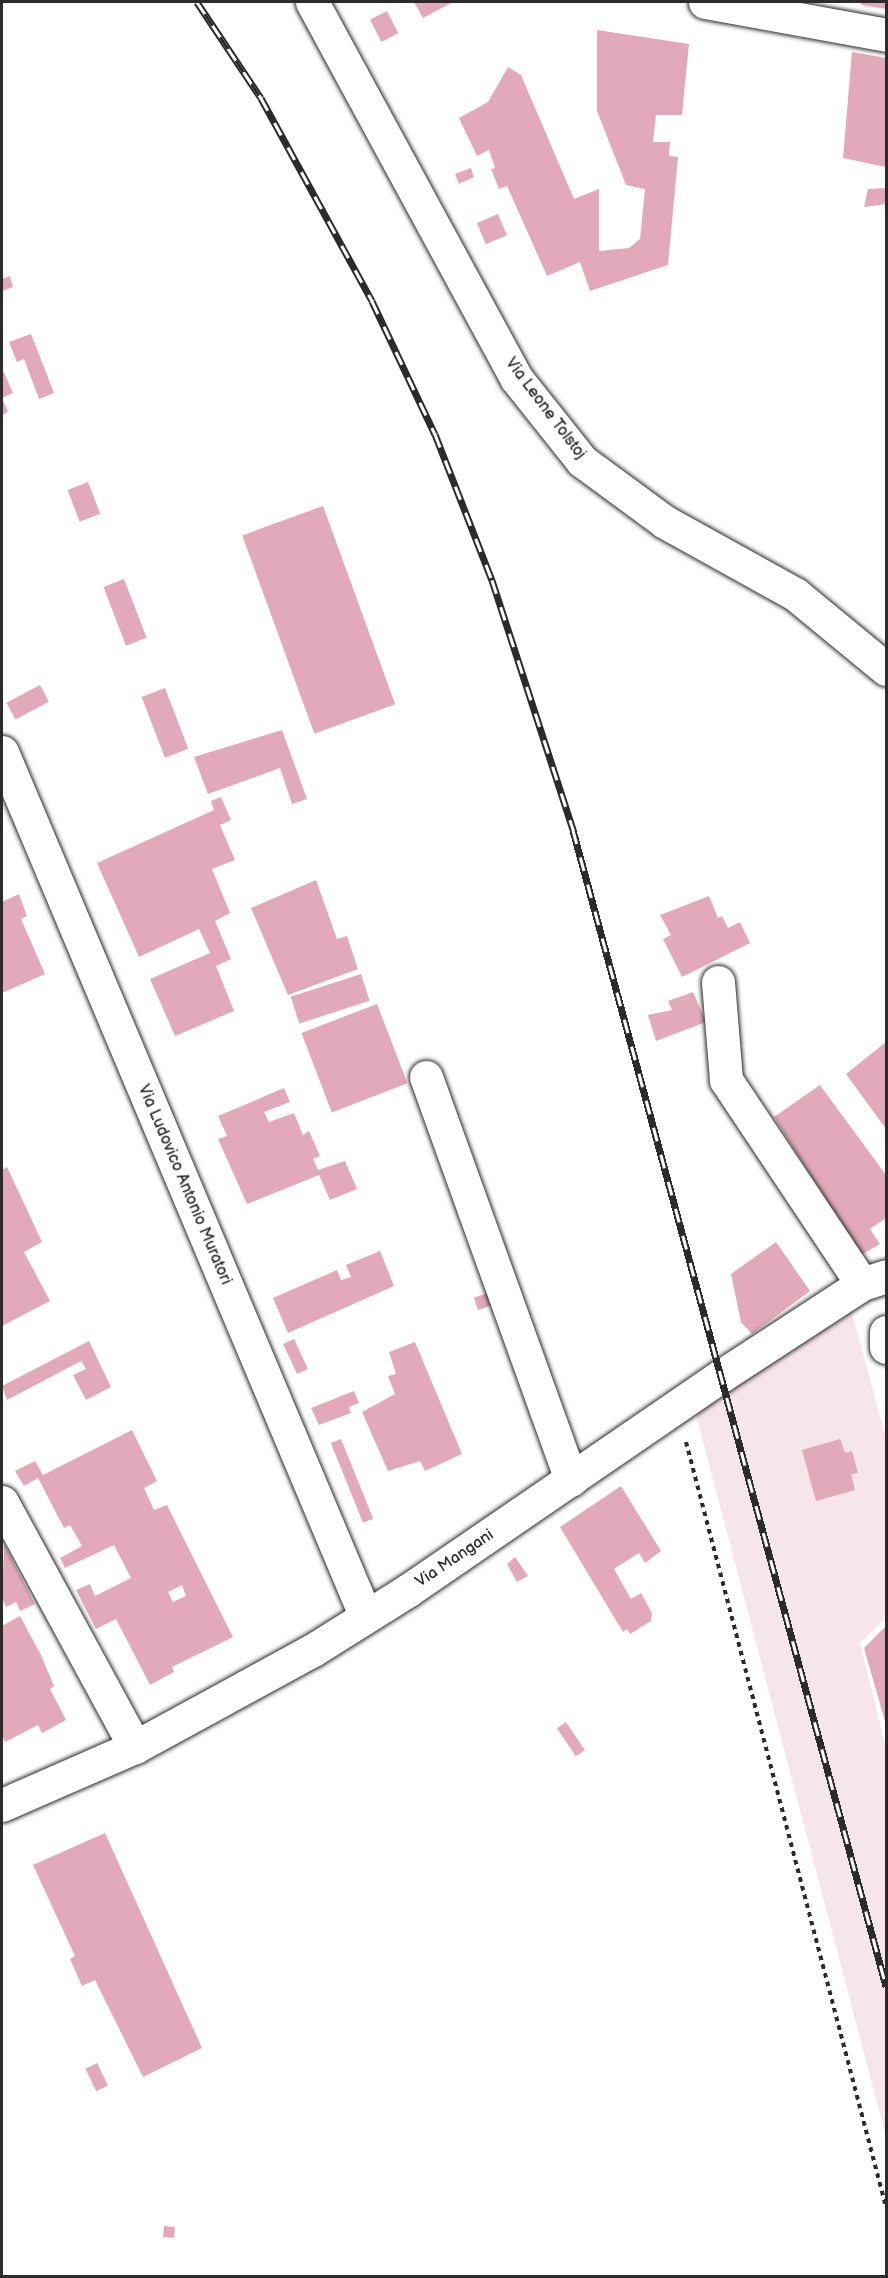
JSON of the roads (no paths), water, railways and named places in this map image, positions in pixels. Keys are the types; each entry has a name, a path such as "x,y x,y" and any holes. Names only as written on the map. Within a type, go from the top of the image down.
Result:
{"street":[{"name":"Via Leone Tolstoj","path":"312,2 516,378 582,461 665,522 795,594 886,669"},
{"path":"705,2 886,35"},
{"name":"Via Ludovico Antonio Muratori","path":"2,753 366,1617"},
{"path":"718,981 726,1080 874,1280"},
{"path":"426,1077 571,1480"},
{"name":"Via Mangani","path":"2,1805 135,1747 366,1617 571,1480 676,1406 874,1280"},
{"path":"886,1332 886,1347"},
{"path":"2,1502 135,1747"}],"railway":[{"path":"197,2 261,98 372,301 435,434 492,580 573,830 886,1986"}]}
